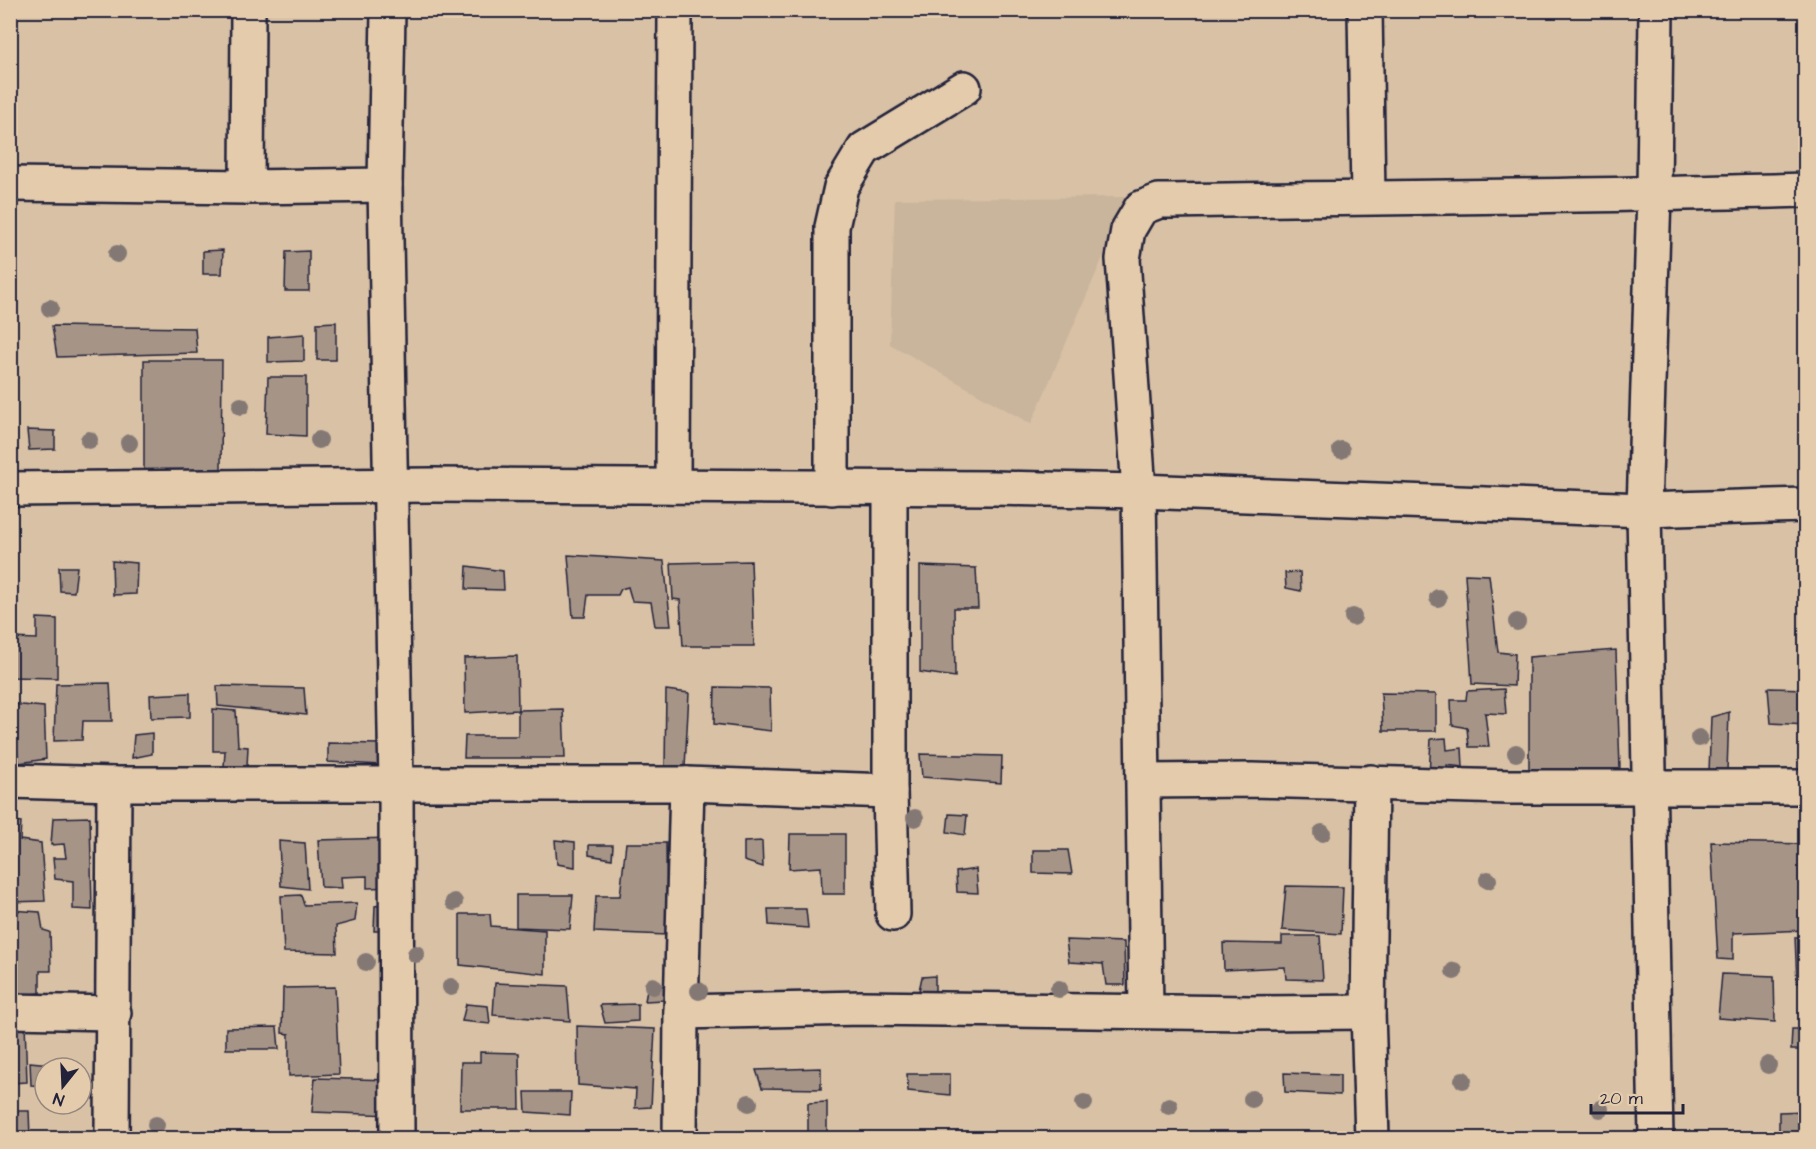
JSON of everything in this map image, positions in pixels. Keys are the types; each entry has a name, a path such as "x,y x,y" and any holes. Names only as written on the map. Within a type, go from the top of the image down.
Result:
{"street":[{"path":"247,187 248,10"},
{"path":"388,10 385,185 396,783 397,1138"},
{"path":"673,486 675,10"},
{"path":"1365,10 1368,197"},
{"path":"1656,10 1654,195 1644,510 1656,1138"},
{"path":"832,488 832,227 840,187 864,148 964,88"},
{"path":"10,184 247,187 385,185"},
{"path":"1146,1011 1139,491 1123,259 1128,230 1141,208 1159,201 1654,195 1806,190"},
{"path":"10,489 673,486 1139,491 1644,510 1806,505"},
{"path":"890,488 892,914"},
{"path":"10,781 114,784 687,784 890,791"},
{"path":"1144,781 1509,787 1806,788"},
{"path":"1371,783 1368,1012 1372,1138"},
{"path":"112,1138 114,784"},
{"path":"680,1138 687,784"},
{"path":"681,1012 862,1008 1250,1013 1368,1012"},
{"path":"10,1011 114,1013"}],"shaded area":[{"path":"1129,197 1031,424 890,344 895,199"}],"building":[{"path":"223,250 222,274 203,274 203,251"},
{"path":"309,251 309,291 285,291 286,252"},
{"path":"336,322 336,360 317,360 317,323"},
{"path":"52,326 195,328 197,353 57,357"},
{"path":"304,334 304,361 268,362 268,337"},
{"path":"144,360 222,360 221,469 144,471"},
{"path":"268,377 306,377 306,436 266,434"},
{"path":"27,430 55,431 55,449 29,450"},
{"path":"568,555 664,561 671,626 655,626 651,602 632,601 628,587 621,589 618,595 588,595 585,617 573,617"},
{"path":"112,561 137,563 136,594 113,595"},
{"path":"751,561 754,646 683,646 680,600 673,599 671,563"},
{"path":"467,566 503,571 504,590 466,589"},
{"path":"920,566 976,568 978,608 954,608 955,677 920,672"},
{"path":"59,567 77,567 74,592 60,591"},
{"path":"1300,572 1301,591 1286,588 1285,573"},
{"path":"1465,574 1489,575 1498,652 1515,654 1514,686 1472,684"},
{"path":"37,618 57,619 57,678 10,677 10,638 37,639"},
{"path":"1616,650 1620,769 1529,769 1529,657"},
{"path":"517,656 518,710 465,713 464,658"},
{"path":"110,683 112,721 83,721 82,740 54,741 56,684"},
{"path":"217,686 304,688 306,715 218,706"},
{"path":"715,687 770,688 771,731 714,724"},
{"path":"1768,688 1805,689 1806,725 1771,723"},
{"path":"1504,689 1506,714 1485,713 1489,747 1469,747 1467,728 1452,725 1451,700 1466,700 1467,691"},
{"path":"666,690 689,693 685,767 665,768"},
{"path":"190,693 190,717 151,718 150,695"},
{"path":"1381,693 1436,694 1436,731 1383,731"},
{"path":"10,704 44,707 46,759 19,763"},
{"path":"213,709 236,711 238,746 248,747 247,766 224,767 225,751 213,751"},
{"path":"563,709 565,758 464,758 465,736 518,736 518,710"},
{"path":"1729,712 1727,771 1709,772 1711,717"},
{"path":"152,733 152,754 132,758 134,735"},
{"path":"1446,738 1447,750 1462,748 1463,767 1447,765 1446,778 1429,776 1431,739"},
{"path":"328,743 380,744 381,765 328,762"},
{"path":"920,754 1002,756 1001,783 922,777"},
{"path":"949,814 967,815 965,835 947,832"},
{"path":"90,817 92,910 73,909 73,881 55,879 53,858 66,858 64,844 51,845 53,818"},
{"path":"10,821 21,822 20,840 41,843 45,901 10,902"},
{"path":"790,834 845,834 845,894 822,894 821,867 789,869"},
{"path":"391,838 394,887 367,888 367,876 341,877 342,888 321,887 318,840"},
{"path":"555,840 575,842 575,867 557,864"},
{"path":"279,841 305,843 308,889 281,886"},
{"path":"762,841 763,867 744,861 744,842"},
{"path":"1711,842 1806,844 1806,930 1733,933 1733,960 1718,959"},
{"path":"626,843 666,843 667,935 594,932 596,896 620,896"},
{"path":"589,845 613,845 612,859 589,855"},
{"path":"1033,850 1068,850 1072,874 1033,873"},
{"path":"976,869 978,893 957,892 956,872"},
{"path":"1286,886 1343,887 1341,934 1282,930"},
{"path":"301,895 304,905 357,903 355,921 336,926 337,953 284,952 281,896"},
{"path":"516,895 573,895 570,929 516,927"},
{"path":"393,903 394,931 374,931 375,906"},
{"path":"768,909 806,909 808,928 769,925"},
{"path":"10,910 40,912 43,930 50,932 51,971 40,971 40,993 12,996"},
{"path":"460,914 490,914 491,926 545,930 545,974 460,965"},
{"path":"1282,936 1320,936 1323,980 1286,979 1285,967 1224,970 1223,943 1282,944"},
{"path":"1795,937 1806,937 1806,982 1797,983"},
{"path":"1066,940 1124,942 1125,985 1106,985 1103,964 1069,962"},
{"path":"1722,974 1774,976 1775,1022 1718,1018"},
{"path":"935,976 935,998 918,995 922,977"},
{"path":"495,983 567,986 570,1021 493,1015"},
{"path":"648,984 666,986 664,1000 645,1001"},
{"path":"335,987 339,1074 289,1076 289,1034 282,1033 283,988"},
{"path":"466,1004 488,1006 490,1024 462,1021"},
{"path":"638,1004 638,1021 605,1023 600,1005"},
{"path":"25,1023 27,1082 10,1083 10,1024"},
{"path":"577,1026 655,1029 651,1107 635,1108 636,1089 578,1085"},
{"path":"277,1027 279,1049 226,1049 226,1028"},
{"path":"1792,1029 1806,1029 1806,1050 1791,1050"},
{"path":"480,1052 519,1053 520,1109 460,1109 461,1062 480,1062"},
{"path":"30,1062 33,1062 33,1085 31,1085"},
{"path":"821,1068 821,1089 762,1088 756,1070"},
{"path":"1284,1073 1340,1075 1340,1095 1285,1092"},
{"path":"907,1074 950,1074 950,1095 908,1091"},
{"path":"315,1078 392,1080 393,1115 312,1112"},
{"path":"525,1092 571,1092 570,1115 526,1112"},
{"path":"827,1102 827,1138 808,1138 808,1103"},
{"path":"11,1111 29,1111 30,1137 14,1138"},
{"path":"1806,1111 1806,1138 1779,1138 1779,1112"},
{"path":"1138,1133 1191,1136 1191,1138 1138,1138"},
{"path":"1339,1135 1339,1138 1223,1138"}]}
